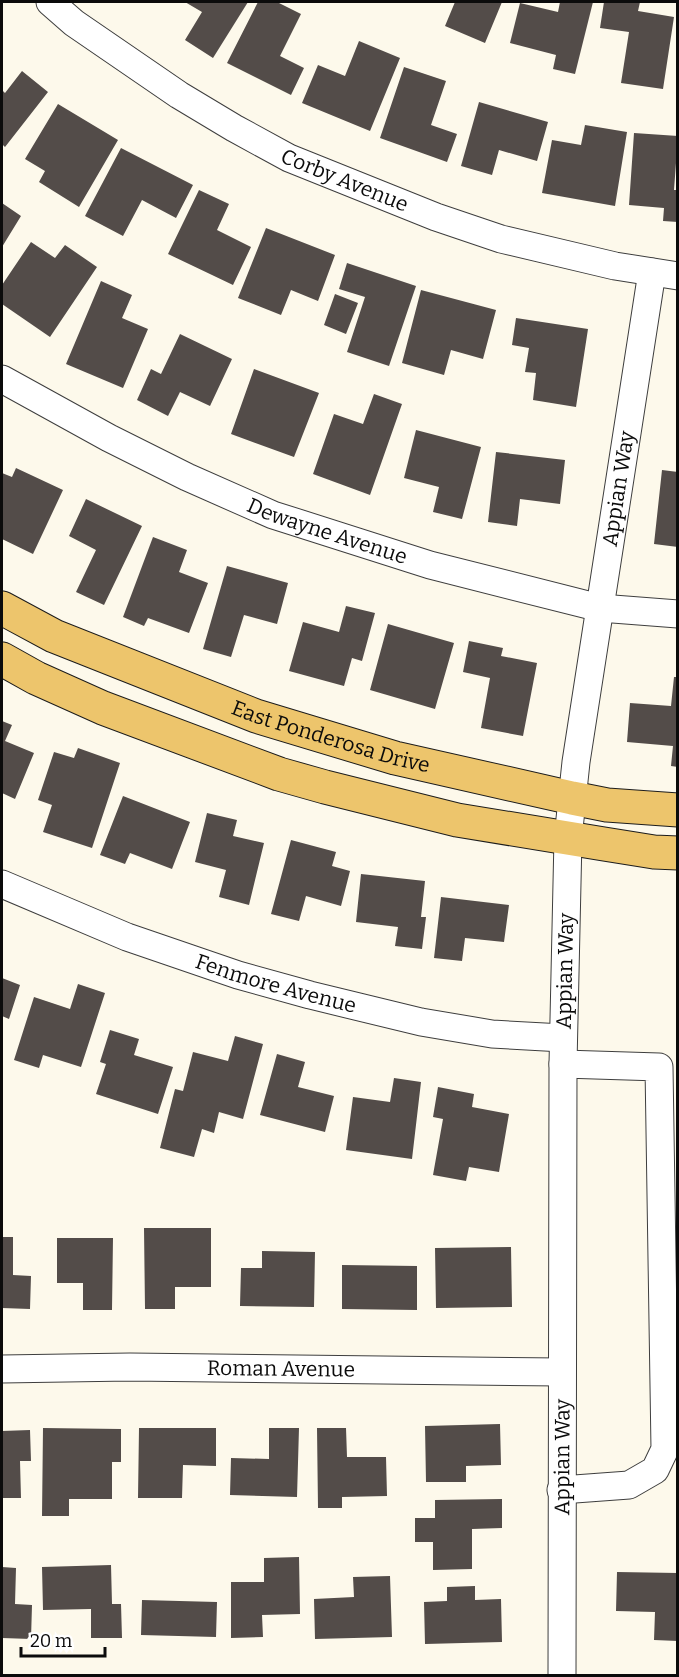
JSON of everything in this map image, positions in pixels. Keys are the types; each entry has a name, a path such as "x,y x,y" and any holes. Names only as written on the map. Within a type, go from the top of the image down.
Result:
{"main road":[{"name":"East Ponderosa Drive","path":"2,608 54,636 256,716 396,758 607,805 678,810"},
{"path":"2,659 36,678 103,708 279,774 457,820 654,852 678,853"}],"street":[{"name":"Corby Avenue","path":"50,2 74,23 179,95 289,158 501,239 615,266 665,274"},
{"name":"Appian Way","path":"562,1676 563,1051 568,838 576,762 600,608 665,274"},
{"name":"Dewayne Avenue","path":"2,379 148,458 273,515 430,565 600,608 678,614"},
{"name":"Fenmore Avenue","path":"2,884 127,937 238,975 422,1022 480,1032 563,1051 659,1067 665,1449 655,1470 628,1485 561,1490"},
{"name":"Roman Avenue","path":"2,1369 130,1367 561,1372"}],"building":[{"path":"185,2 248,2 213,58 185,40 202,12"},
{"path":"258,2 277,2 301,14 280,56 304,68 291,95 227,63"},
{"path":"455,2 502,2 485,43 445,26"},
{"path":"560,2 593,2 575,74 553,69 556,55 510,43 520,3 558,12"},
{"path":"604,2 640,2 638,11 674,17 663,89 621,83 629,32 600,28"},
{"path":"359,41 400,58 370,131 302,103 318,65 345,76"},
{"path":"404,67 446,81 431,125 457,134 447,162 380,138"},
{"path":"22,71 48,92 5,147 2,144 2,90 5,93"},
{"path":"479,102 548,122 537,161 499,150 492,175 461,166"},
{"path":"58,104 118,140 79,207 39,182 45,171 25,159"},
{"path":"585,125 627,132 615,206 542,193 552,140 581,145"},
{"path":"634,133 678,136 674,190 678,190 678,222 663,221 664,208 629,205"},
{"path":"121,148 193,185 176,218 142,200 123,236 85,216"},
{"path":"199,190 229,204 217,230 251,247 233,285 168,254"},
{"path":"2,203 21,216 2,247"},
{"path":"266,228 335,255 318,301 291,290 281,315 238,298"},
{"path":"31,242 55,258 65,245 97,267 50,337 2,304 2,285"},
{"path":"347,263 416,286 389,366 347,352 365,297 339,289"},
{"path":"101,281 132,295 122,318 148,329 123,388 66,364"},
{"path":"421,290 496,310 483,359 451,350 444,375 402,363"},
{"path":"335,294 358,303 346,334 324,325"},
{"path":"516,318 588,329 576,407 533,400 536,373 525,372 529,348 512,345"},
{"path":"180,334 232,359 210,406 180,392 168,416 137,400 151,369 161,374"},
{"path":"254,369 319,393 294,457 231,434"},
{"path":"374,394 402,404 370,495 313,474 334,414 363,424"},
{"path":"416,430 481,447 462,519 433,512 439,487 404,478"},
{"path":"496,452 565,460 560,504 520,499 517,526 488,522"},
{"path":"16,468 63,490 33,554 2,539 2,473 12,477"},
{"path":"662,470 678,472 678,547 654,544"},
{"path":"86,499 142,526 104,605 76,592 96,550 69,536"},
{"path":"153,537 187,550 179,572 208,583 189,633 148,618 144,626 123,617"},
{"path":"227,566 288,583 277,624 244,615 231,657 203,649"},
{"path":"346,606 375,613 362,661 352,658 344,686 289,671 303,622 339,632"},
{"path":"388,624 454,643 435,709 370,690"},
{"path":"469,641 503,648 501,656 537,663 523,736 481,728 490,678 463,672"},
{"path":"674,677 678,677 678,767 671,766 673,746 627,742 630,703 671,706"},
{"path":"2,721 12,725 5,741 34,753 15,799 2,793"},
{"path":"78,748 120,763 92,848 43,832 52,805 38,800 54,752 74,758"},
{"path":"123,796 190,822 172,869 130,853 125,864 100,855"},
{"path":"207,813 237,820 233,836 264,843 249,905 219,897 226,870 195,862"},
{"path":"291,840 336,852 332,866 350,871 341,906 306,896 299,921 271,914"},
{"path":"361,874 425,881 421,917 426,917 422,949 395,946 398,927 356,922"},
{"path":"441,897 509,905 504,942 465,938 462,961 434,958"},
{"path":"2,978 20,985 9,1019 2,1016"},
{"path":"78,984 105,993 81,1067 43,1055 39,1068 14,1060 34,997 70,1009"},
{"path":"110,1030 139,1039 134,1055 173,1067 158,1114 96,1094 106,1064 100,1062"},
{"path":"235,1036 263,1044 243,1119 219,1112 214,1133 202,1129 194,1157 160,1148 175,1089 183,1091 193,1052 228,1061"},
{"path":"277,1054 305,1062 298,1087 334,1096 325,1132 260,1115"},
{"path":"394,1078 421,1082 412,1159 346,1150 353,1097 390,1102"},
{"path":"438,1087 474,1094 472,1107 509,1114 499,1172 469,1167 466,1181 433,1175 443,1119 433,1117"},
{"path":"144,1228 211,1228 211,1287 175,1287 175,1309 145,1309"},
{"path":"2,1237 13,1237 13,1275 31,1276 30,1309 2,1308"},
{"path":"57,1238 113,1238 112,1310 83,1310 83,1283 57,1283"},
{"path":"511,1247 512,1307 436,1308 435,1248"},
{"path":"262,1251 315,1252 314,1307 240,1306 241,1268 262,1268"},
{"path":"342,1265 417,1266 417,1310 342,1309"},
{"path":"500,1424 501,1465 466,1466 466,1482 426,1482 425,1426"},
{"path":"43,1428 121,1429 121,1462 112,1462 112,1499 69,1499 69,1516 42,1516"},
{"path":"139,1428 216,1428 216,1466 183,1465 182,1498 138,1498"},
{"path":"269,1428 299,1428 297,1497 230,1495 231,1458 269,1459"},
{"path":"317,1428 346,1428 347,1457 386,1457 387,1496 342,1497 342,1508 318,1508"},
{"path":"30,1430 31,1461 20,1461 21,1498 2,1498 2,1431"},
{"path":"502,1499 502,1528 472,1529 472,1569 433,1570 433,1542 415,1542 415,1518 435,1518 435,1500"},
{"path":"299,1557 300,1614 262,1615 263,1637 231,1638 231,1582 264,1582 264,1558"},
{"path":"111,1565 112,1604 121,1604 122,1638 91,1638 91,1609 43,1610 42,1567"},
{"path":"2,1567 16,1568 15,1604 32,1605 31,1639 2,1638"},
{"path":"617,1572 678,1573 678,1641 654,1640 655,1612 616,1611"},
{"path":"390,1576 392,1637 315,1639 314,1599 354,1597 353,1577"},
{"path":"475,1586 475,1600 501,1599 502,1642 425,1644 424,1602 447,1601 447,1587"},
{"path":"142,1600 217,1602 216,1637 141,1635"}]}
